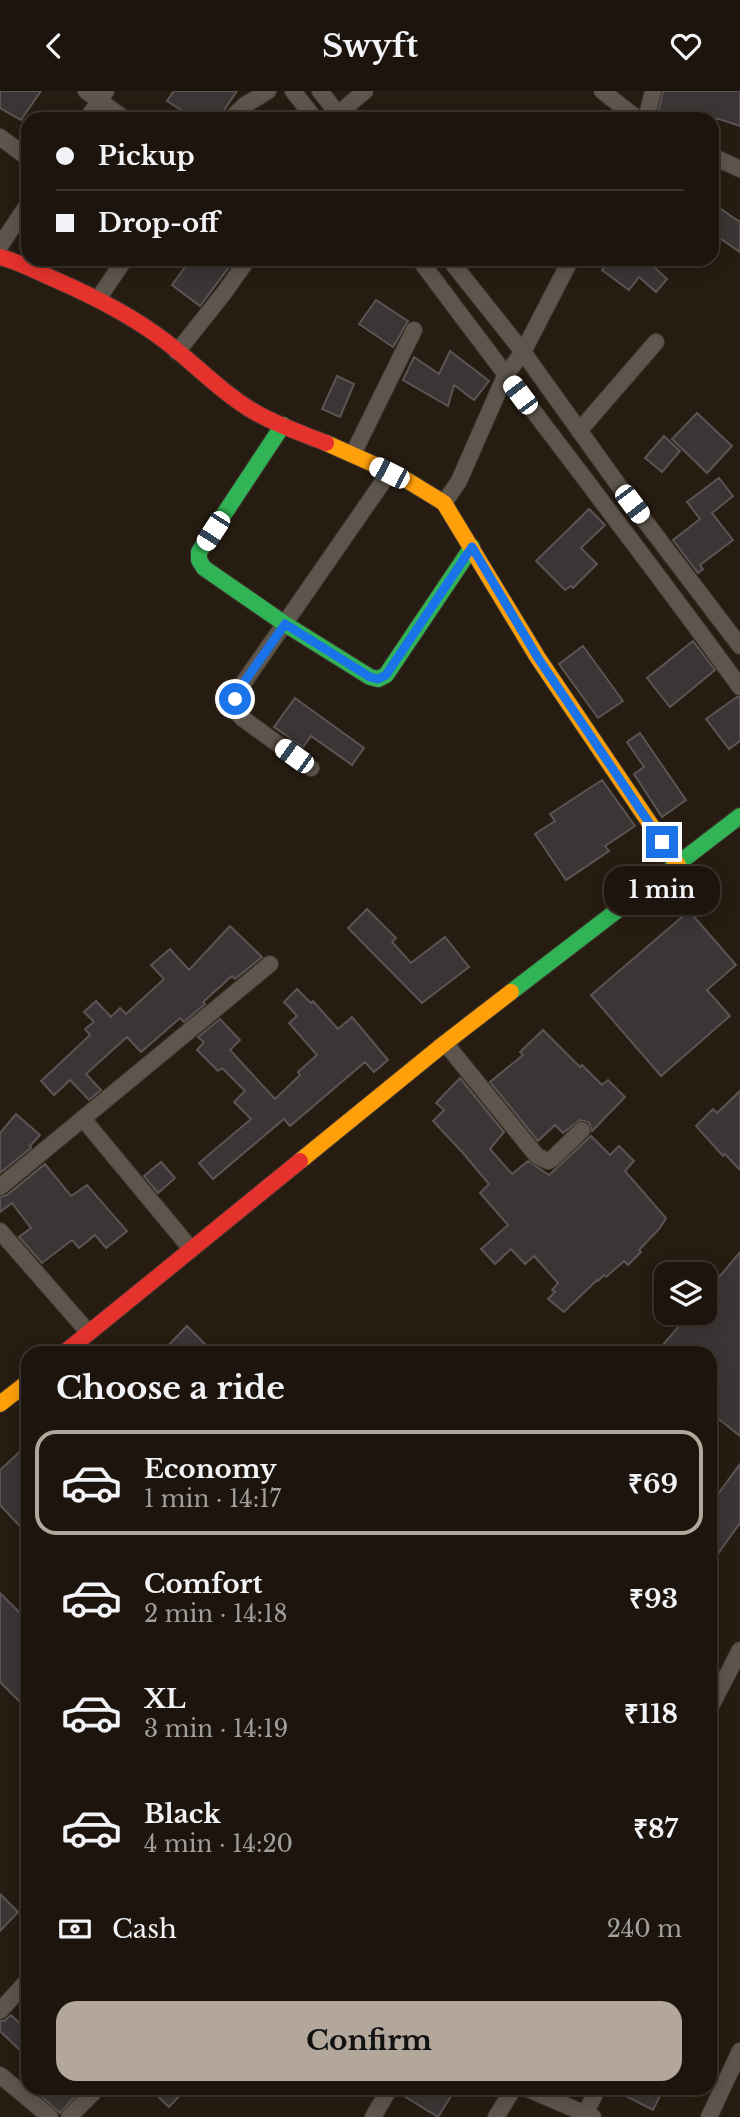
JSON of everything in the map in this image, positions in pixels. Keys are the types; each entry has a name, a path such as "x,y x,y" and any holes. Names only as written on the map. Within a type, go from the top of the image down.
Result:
{"main road":[{"path":"0,257 21,264"},
{"path":"25,266 130,316 156,334 226,393 266,418 353,454 432,494 444,503 538,658 678,865"},
{"path":"283,425 200,552 199,560 204,568 285,624 370,677 378,679 386,675 472,547"},
{"path":"73,1346 446,1043 740,816"},
{"path":"0,1404 21,1388"}],"street":[{"path":"238,112 268,91"},
{"path":"293,91 309,112"},
{"path":"320,91 337,112"},
{"path":"344,112 365,91"},
{"path":"602,91 629,112"},
{"path":"648,112 653,91"},
{"path":"90,112 97,94 117,112"},
{"path":"0,137 21,153"},
{"path":"719,159 740,169"},
{"path":"0,246 21,214"},
{"path":"98,299 120,266"},
{"path":"177,352 243,266"},
{"path":"425,266 579,431 740,646"},
{"path":"453,266 514,363 676,599 740,687"},
{"path":"444,503 459,481 514,363 567,266"},
{"path":"353,454 414,330"},
{"path":"579,431 656,342"},
{"path":"311,768 242,718 234,709 235,699 389,473"},
{"path":"0,1187 270,964"},
{"path":"446,1043 537,1156 548,1161 552,1159 582,1130"},
{"path":"84,1119 191,1249"},
{"path":"0,1231 89,1333"},
{"path":"717,1694 740,1650"},
{"path":"0,2011 21,1988"},
{"path":"709,2117 740,2051"},
{"path":"0,2075 21,2094"},
{"path":"22,2095 45,2116"},
{"path":"69,2117 91,2095"},
{"path":"373,2117 386,2095"},
{"path":"496,2117 509,2095"},
{"path":"542,2095 589,2115 596,2095"}],"building":[{"path":"0,91 41,91 27,112 21,112 21,120 0,108"},
{"path":"174,91 237,91 223,112 184,112 167,101"},
{"path":"663,91 740,91 740,126 719,119 719,112 658,112"},
{"path":"719,208 740,222 740,252 719,238"},
{"path":"186,266 230,266 200,306 172,285"},
{"path":"605,266 655,266 667,279 656,292 639,277 629,290 602,270"},
{"path":"376,300 408,321 393,347 359,324"},
{"path":"450,351 489,381 474,400 454,385 448,406 403,380 414,357 439,374"},
{"path":"337,376 354,384 340,417 322,409"},
{"path":"697,413 732,446 707,473 672,439"},
{"path":"664,436 680,451 662,472 645,458"},
{"path":"719,478 733,496 712,513 733,540 700,565 703,569 698,573 673,540 700,519 687,502"},
{"path":"589,509 605,525 581,548 597,564 573,588 571,586 565,590 536,561"},
{"path":"693,641 715,670 670,707 647,678"},
{"path":"583,646 623,701 598,718 559,664"},
{"path":"740,697 740,741 729,749 706,719"},
{"path":"295,698 364,748 352,765 311,736 303,747 274,727"},
{"path":"640,733 686,800 662,817 634,774 644,767 627,742"},
{"path":"602,780 635,826 605,846 609,851 566,880 535,834 555,821 550,814"},
{"path":"367,909 396,938 392,942 411,963 445,937 469,967 422,1003 348,928"},
{"path":"689,911 736,965 707,990 730,1016 661,1076 591,995"},
{"path":"230,926 262,957 235,979 232,976 184,1022 180,1018 141,1052 127,1037 86,1074 101,1090 89,1100 70,1080 54,1095 41,1081 90,1035 85,1029 94,1022 84,1012 96,1001 111,1017 120,1008 126,1014 164,979 151,965 170,949 189,970"},
{"path":"297,989 311,1003 313,1001 338,1029 352,1017 388,1060 374,1072 365,1062 290,1126 284,1119 213,1179 199,1163 251,1119 234,1102 245,1091 222,1068 218,1071 197,1050 204,1042 198,1037 220,1019 240,1040 230,1050 275,1099 317,1055 289,1023 297,1016 284,1002"},
{"path":"543,1030 602,1085 608,1080 625,1097 592,1131 589,1122 580,1120 563,1133 555,1125 538,1141 490,1082 523,1055 520,1052"},
{"path":"460,1078 504,1132 490,1149 512,1174 528,1161 549,1175 591,1136 610,1155 619,1146 634,1161 625,1171 666,1218 628,1265 624,1261 606,1277 604,1275 597,1280 564,1312 548,1299 555,1292 552,1290 558,1283 534,1256 525,1264 511,1249 495,1264 481,1249 508,1225 480,1193 489,1184 433,1121 444,1110 436,1103"},
{"path":"740,1091 740,1170 725,1154 723,1156 696,1126 713,1109 717,1113"},
{"path":"16,1114 40,1135 31,1148 0,1173 0,1133"},
{"path":"161,1162 175,1178 158,1193 144,1176"},
{"path":"45,1164 71,1196 87,1185 127,1231 106,1248 95,1235 79,1248 72,1240 42,1263 19,1237 31,1228 12,1203 0,1212 0,1197 7,1195"},
{"path":"740,1252 740,1436 717,1418 717,1346 662,1346 680,1325 717,1325 717,1280"},
{"path":"187,1326 207,1346 168,1346"},
{"path":"21,1450 21,1528 0,1505 0,1470"},
{"path":"740,1464 740,1523 717,1555 717,1495"},
{"path":"0,1593 21,1614 21,1703 0,1682"},
{"path":"0,1894 18,1912 0,1931"},
{"path":"11,2015 21,2024 21,2051 0,2031 0,2021"},
{"path":"40,2095 77,2095 60,2113"},
{"path":"156,2095 180,2095 169,2107"},
{"path":"402,2095 452,2095 438,2117"},
{"path":"624,2095 660,2095 653,2110"}],"traffic: fast":[{"path":"283,425 199,552 199,560 204,568 285,624 370,677 378,679 386,675 472,547"},
{"path":"511,992 740,816"}],"traffic: slow":[{"path":"326,443 400,476 444,503 538,658 678,865"},
{"path":"300,1161 511,992"},
{"path":"0,1404 21,1388"}],"traffic: jam":[{"path":"0,257 21,264"},
{"path":"26,266 125,314 165,341 219,387 253,411 326,443"},
{"path":"73,1346 300,1161"}],"route":[{"path":"235,699 285,624 370,677 378,679 386,675 472,547 538,658 662,842"}]}
